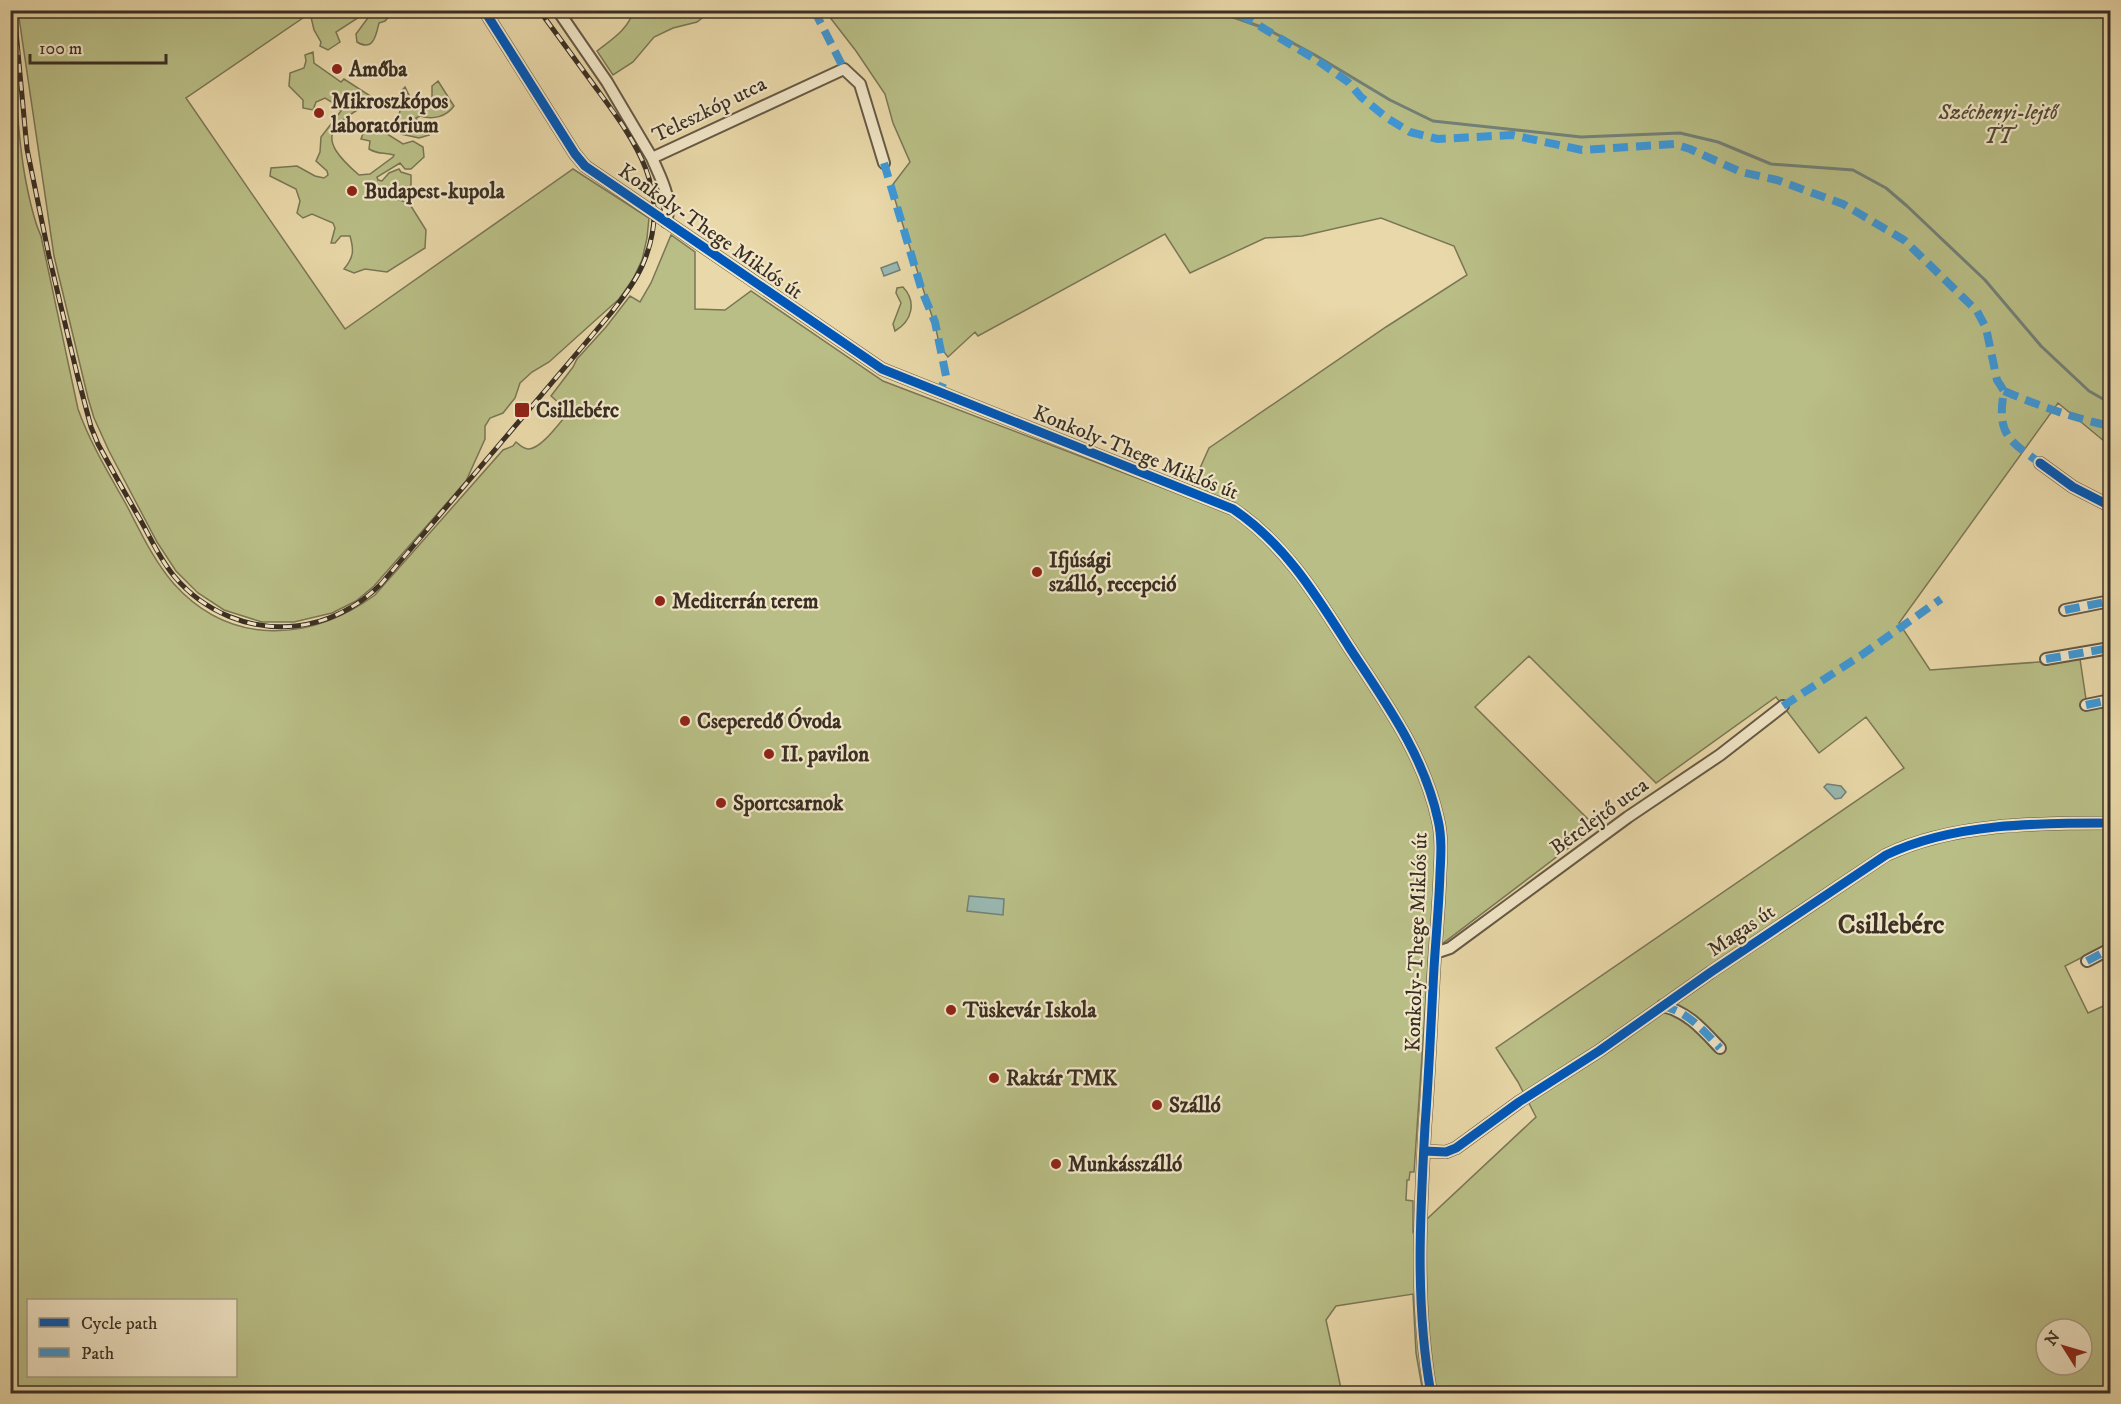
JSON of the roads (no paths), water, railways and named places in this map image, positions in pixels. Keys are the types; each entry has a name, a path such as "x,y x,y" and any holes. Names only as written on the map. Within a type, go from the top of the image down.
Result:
{"street":[{"name":"Konkoly-Thege Miklós út","path":"484,10 580,161 666,222 882,369 1213,499 1233,509 1271,539 1292,562 1319,599 1409,741 1427,780 1439,823 1441,848 1419,1252 1424,1352 1431,1394"},
{"path":"561,15 607,82 652,158"},
{"name":"Teleszkóp utca","path":"666,222 669,212 667,195 652,158 844,69 860,84 884,163"},
{"path":"2040,463 2073,487 2110,506"},
{"path":"2065,610 2110,602"},
{"path":"2046,659 2110,648"},
{"path":"2086,705 2110,700"},
{"name":"Bérclejtő utca","path":"1435,953 1450,948 1628,817 1720,755 1783,706"},
{"name":"Magas út","path":"1424,1151 1446,1152 1456,1148 1519,1102 1599,1051 1680,993 1886,855 1907,845 1960,832 2057,823 2110,823"},
{"path":"2087,961 2110,949"},
{"path":"1680,993 1678,1004 1680,1012"},
{"path":"1662,1006 1680,1012 1701,1028 1720,1048"}],"water":[{"path":"897,262 900,270 884,276 881,268"},
{"path":"1827,784 1841,786 1846,792 1841,798 1835,799 1824,787"},
{"path":"969,896 1004,899 1003,915 967,911"}],"waterway":[{"path":"1213,10 1267,29 1390,100 1433,121 1581,137 1680,133 1718,142 1771,164 1853,170 1886,188 1907,206 1985,280 2041,346 2089,391 2110,403"}],"railway":[{"path":"14,10 27,149 77,374 91,427 98,444 160,556 186,589 199,600 229,616 245,622 279,627 308,624 331,617 363,600 381,584 611,313 642,267 652,234 654,211 652,189 645,168 624,127 539,10"}],"place":[{"name":"Amőba","path":"337,69"},
{"name":"Mikroszkópos laboratórium","path":"319,113"},
{"name":"Budapest-kupola","path":"352,191"},
{"name":"Csillebérc","path":"522,410"},
{"name":"Ifjúsági szálló, recepció","path":"1037,572"},
{"name":"Mediterrán terem","path":"660,601"},
{"name":"Cseperedő Óvoda","path":"685,721"},
{"name":"II. pavilon","path":"769,754"},
{"name":"Sportcsarnok","path":"721,803"},
{"name":"Tüskevár Iskola","path":"951,1010"},
{"name":"Raktár TMK","path":"994,1078"},
{"name":"Szálló","path":"1157,1105"},
{"name":"Munkásszálló","path":"1056,1164"}],"district":[{"name":"Csillebérc","path":"1891,924"}],"park label":[{"name":"Széchenyi-lejtő TT","path":"1998,124"}]}
